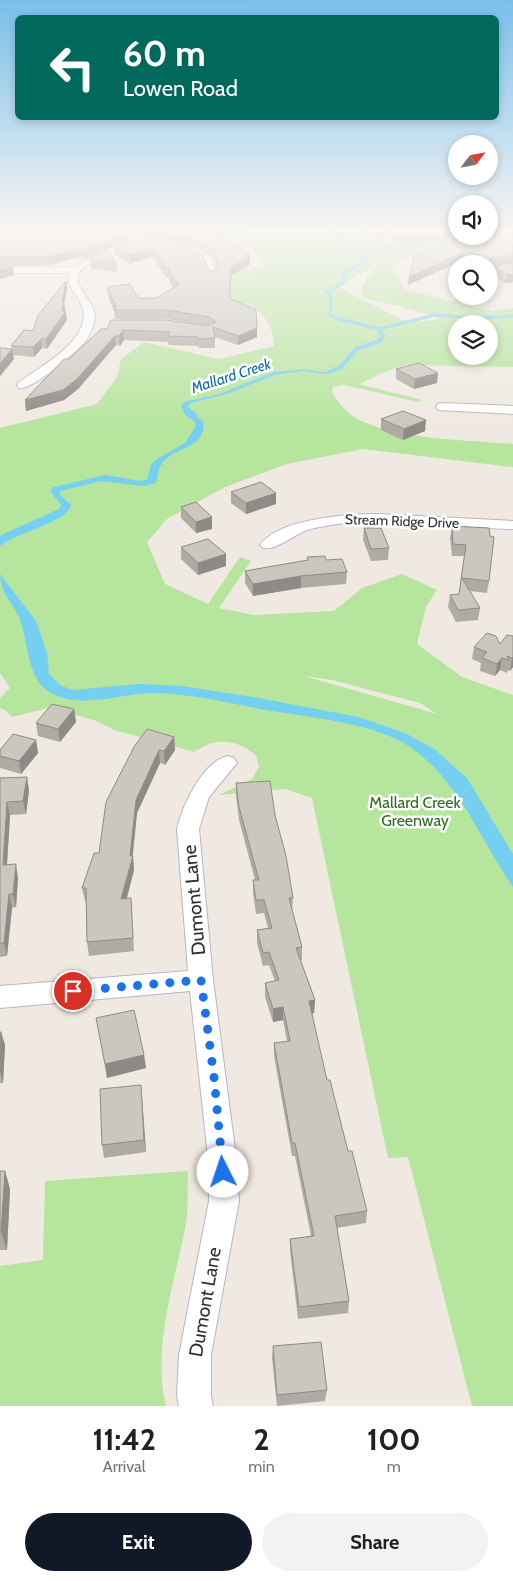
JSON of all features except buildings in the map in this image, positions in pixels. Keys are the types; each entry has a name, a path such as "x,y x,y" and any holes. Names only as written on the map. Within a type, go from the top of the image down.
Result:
{"street":[{"path":"23,385 69,351 94,324 88,303 83,297"},
{"path":"442,407 513,410"},
{"name":"Stream Ridge Drive","path":"268,545 300,527 324,520 343,518 513,525"},
{"name":"Dumont Lane","path":"196,1406 194,1396 195,1355 224,1201 214,1077 201,980 188,829 191,812 198,796 227,763"},
{"path":"0,997 201,980"}],"green space":[{"name":"Mallard Creek Greenway","path":"229,297 357,297 406,322 437,320 440,318 362,297 433,297 448,300 448,305 466,305 493,311 513,308 513,367 406,365 389,370 359,384 422,400 418,402 344,385 333,387 332,392 349,413 361,421 378,427 416,436 513,444 513,467 363,449 287,464 225,487 167,519 147,542 165,584 208,604 240,557 251,561 219,608 254,615 334,611 362,588 402,574 437,590 426,607 417,644 462,677 513,695 513,1406 472,1406 408,1157 388,1158 312,798 285,789 219,795 252,779 259,767 256,755 233,743 210,743 194,752 114,730 94,720 48,708 12,717 0,708 0,698 10,688 0,673 0,428 97,404 117,377 121,359 144,342 219,359 274,346 271,328 262,314 252,306 236,310 214,324 209,323 236,305","holes":["304,676 332,680 420,703 437,714"]},
{"path":"188,1171 186,1221 170,1294 163,1339 162,1384 166,1406 0,1406 0,1266 43,1260 45,1181"}],"water":[{"path":"305,369 322,372 338,371 322,374 303,371 275,375 230,393 191,403 188,407 203,421 201,436 196,442 162,463 156,483 144,486 101,481 60,491 60,495 71,505 68,511 61,517 17,536 0,546 0,536 3,534 59,509 61,505 50,491 54,487 105,475 141,481 147,479 151,464 185,443 196,426 194,421 186,416 181,406 184,402 219,394 274,372"},
{"path":"0,574 36,621 47,652 49,674 60,685 72,690 139,684 182,686 259,698 358,717 405,733 434,749 467,778 513,854 513,887 465,808 438,771 421,755 388,735 336,721 165,693 138,694 89,701 65,698 53,694 40,684 33,672 22,625 4,591 0,581"}],"waterway":[{"name":"Mallard Creek","path":"331,297 330,314 335,318 379,329"},
{"path":"379,329 435,315 478,318 513,316"},
{"name":"Mallard Creek","path":"379,329 382,334"},
{"name":"Mallard Creek","path":"329,372 341,367 356,349 380,341 382,334"}],"route":[{"path":"73,991 201,980 214,1077 223,1172"}]}
